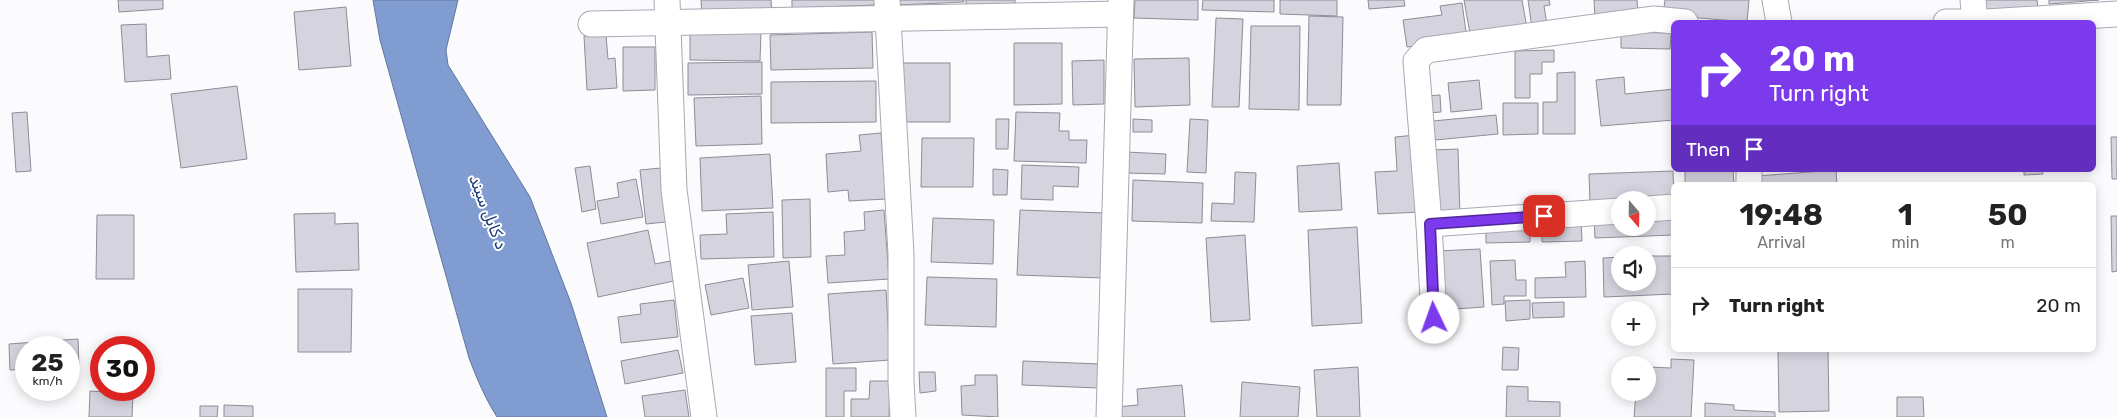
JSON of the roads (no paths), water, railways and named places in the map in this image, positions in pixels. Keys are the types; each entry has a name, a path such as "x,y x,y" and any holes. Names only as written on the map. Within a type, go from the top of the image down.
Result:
{"street":[{"path":"1776,0 1779,20"},
{"path":"1973,0 1975,20"},
{"path":"591,24 668,11 1121,7 1109,417"},
{"path":"887,9 901,254 900,382 903,417"},
{"path":"668,11 674,190 704,417"},
{"path":"2019,20 2117,14"},
{"path":"1434,318 1430,224 1416,61 1426,50 1654,19 1671,21"},
{"path":"1656,208 1671,207"},
{"path":"1430,224 1611,212"}],"water":[{"name":"د کابل سيند","path":"373,0 458,0 446,50 448,65 530,197 571,303 607,417 497,417 493,410 469,358 380,40"}]}
